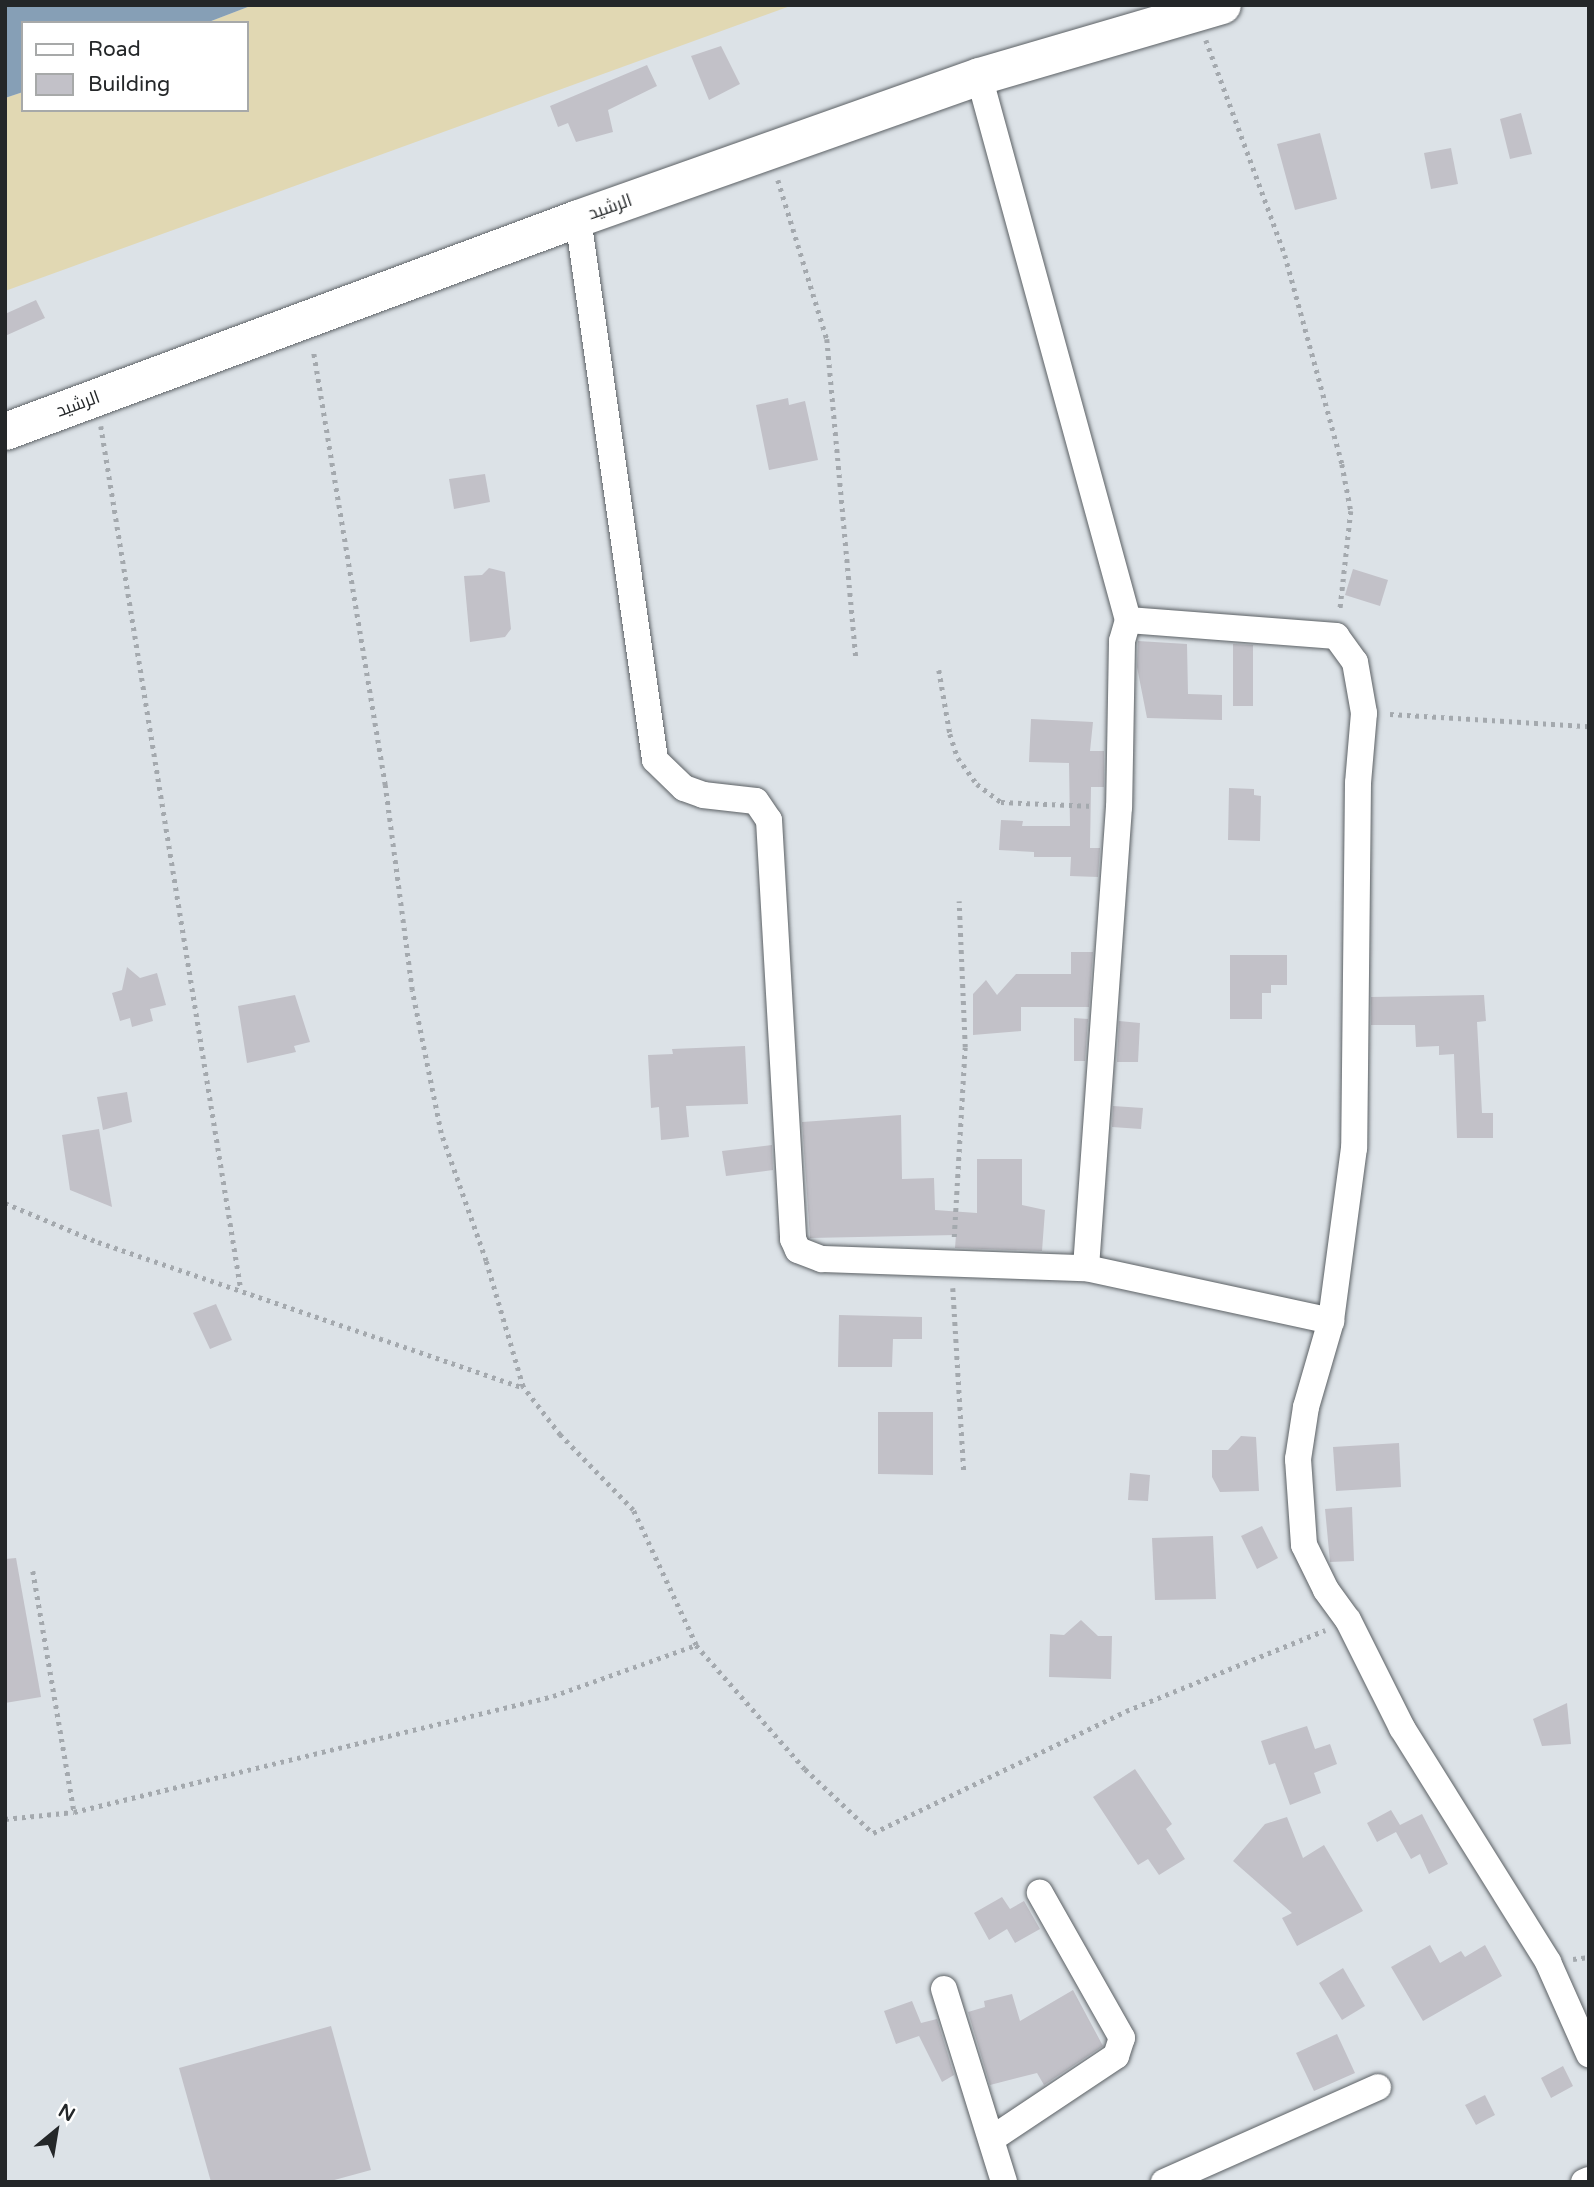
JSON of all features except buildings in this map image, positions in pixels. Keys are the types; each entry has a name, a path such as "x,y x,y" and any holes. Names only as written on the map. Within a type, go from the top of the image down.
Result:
{"main road":[{"name":"الرشيد","path":"5,431 578,218 979,76 1209,9"}],"street":[{"path":"979,76 1128,620 1122,641 1119,807 1086,1268"},
{"path":"578,218 655,760 684,788 703,795 756,800 769,820 793,1239 798,1250 822,1259 1086,1268 1331,1321"},
{"path":"1128,620 1336,636 1355,662 1364,713 1359,783 1354,1147 1331,1321 1306,1407 1297,1459 1304,1545 1326,1590 1349,1620 1402,1728 1548,1962 1589,2054"},
{"path":"993,2138 1116,2056 1122,2038 1040,1893"},
{"path":"944,1989 993,2138 1004,2182"},
{"path":"1164,2182 1378,2087"}],"path":[{"path":"1209,9 1285,255 1342,464 1351,511 1336,636"},
{"path":"770,152 827,339 856,658"},
{"path":"308,319 385,785 415,1003 441,1133 486,1261 523,1387 559,1435 634,1510 696,1645 797,1760 873,1833 1126,1711 1349,1620"},
{"path":"96,398 241,1289"},
{"path":"939,670 950,734 958,758 977,784 1001,802 1119,807"},
{"path":"1364,713 1589,726"},
{"path":"959,901 965,1047 952,1263 964,1472"},
{"path":"5,1203 98,1242 523,1387"},
{"path":"33,1571 74,1812"},
{"path":"5,1819 74,1812 553,1696 696,1645"}],"sand":[{"path":"253,5 793,5 5,291 5,98 21,93 21,112 248,112 248,21 211,21"}],"water":[{"path":"5,5 253,5 211,21 21,21 21,93 5,98"}]}
